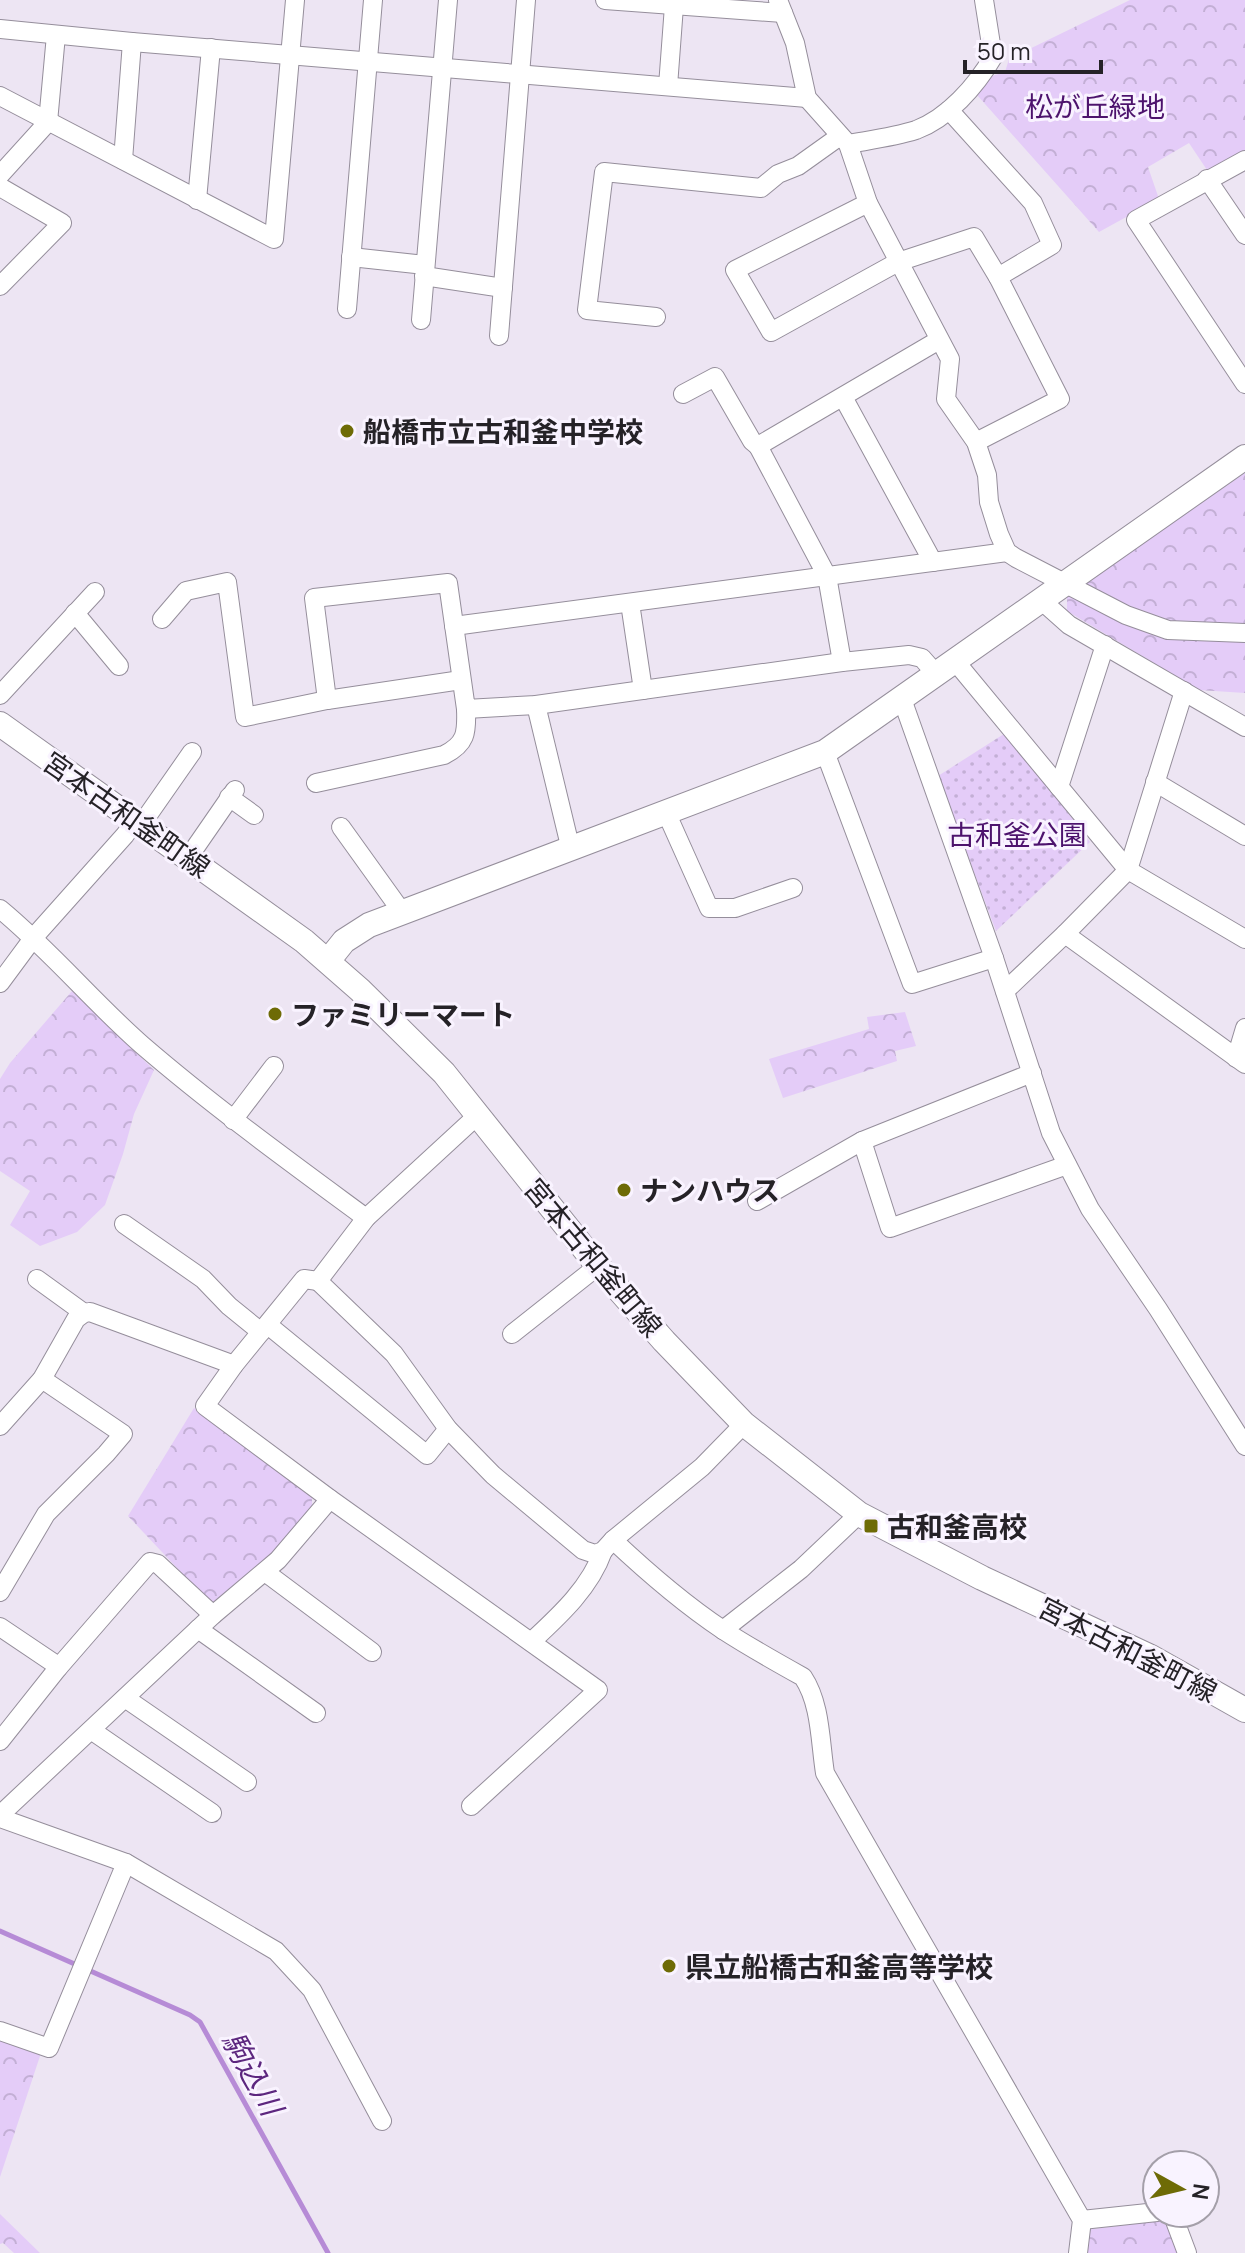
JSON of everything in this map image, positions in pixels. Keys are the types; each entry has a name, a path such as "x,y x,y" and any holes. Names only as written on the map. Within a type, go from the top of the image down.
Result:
{"street":[{"path":"0,96 274,239 295,0"},
{"path":"347,309 373,0"},
{"path":"421,320 448,0"},
{"path":"499,336 526,0"},
{"path":"605,0 674,6 781,6 795,43 807,98 844,140 868,203 950,359 946,399 976,442 987,475 989,502 1007,552 1126,615 1168,630 1245,633"},
{"path":"656,317 587,310 604,172 761,188 778,174 844,140 915,130 958,102 993,57 990,2"},
{"path":"668,86 674,6"},
{"path":"0,29 807,98"},
{"path":"0,175 48,122 56,35"},
{"path":"123,160 132,42"},
{"path":"197,200 211,48"},
{"path":"949,110 1033,203 1052,245 998,277"},
{"path":"1245,160 1136,220 1245,384"},
{"path":"1207,179 1245,235"},
{"path":"0,187 62,223 0,286"},
{"path":"868,203 735,270 771,332 898,262 974,237 998,277 1060,399 976,442"},
{"path":"351,257 503,288"},
{"path":"758,446 939,340"},
{"path":"683,394 715,377 752,441 758,446 827,576 842,662"},
{"path":"843,397 933,562"},
{"path":"328,961 356,931 825,752 1245,457"},
{"path":"454,626 1007,552"},
{"path":"162,619 186,591 227,582 245,717 327,700 461,680"},
{"path":"316,783 444,755 456,749 463,740 467,727 466,709 448,583 314,598 327,700"},
{"path":"0,695 95,592"},
{"path":"1042,601 1069,625 1245,727"},
{"path":"630,603 643,690"},
{"path":"75,613 119,666"},
{"path":"1059,787 1105,645"},
{"path":"466,709 536,705 842,662 909,655 922,658 946,668 1059,787 1128,870 1245,939"},
{"path":"1005,991 1128,870 1184,691"},
{"path":"902,699 994,958 1051,1133 1090,1209 1245,1446"},
{"path":"536,705 571,850"},
{"name":"宮本古和釜町線","path":"0,724 328,961 444,1073 598,1266 664,1341 744,1424 859,1514 982,1578 1241,1702"},
{"path":"0,983 34,937 138,823 192,752"},
{"path":"825,752 912,984 994,958"},
{"path":"1155,782 1245,836"},
{"path":"188,858 232,794 254,815"},
{"path":"666,812 709,908 735,908 793,888"},
{"path":"341,827 402,912"},
{"path":"0,909 34,937 140,1043 233,1120 366,1218"},
{"path":"1065,934 1240,1061 1245,1028"},
{"path":"233,1120 274,1066"},
{"path":"757,1201 862,1141 1032,1073"},
{"path":"318,1281 366,1218 479,1114"},
{"path":"862,1141 890,1228 1067,1165"},
{"path":"124,1224 203,1279 229,1306 264,1328 427,1455 448,1429"},
{"path":"512,1334 598,1266"},
{"path":"37,1279 84,1313"},
{"path":"471,1806 598,1690 205,1406 234,1365 304,1279 318,1281 394,1354 448,1429 493,1475 583,1550 595,1554 702,1467 744,1424"},
{"path":"0,1426 42,1379 76,1319 84,1313 90,1312 234,1365"},
{"path":"0,1592 46,1514 123,1434 42,1379"},
{"path":"330,1499 278,1560 213,1615 0,1816 126,1863 276,1951 312,1990 382,2121"},
{"path":"723,1630 801,1569 859,1514"},
{"path":"608,1546 645,1570 723,1630 803,1677 811,1689 825,1773 1082,2220 1078,2253"},
{"path":"531,1642 563,1612 596,1569 608,1546"},
{"path":"0,1741 58,1668 150,1562 158,1564 213,1615"},
{"path":"265,1572 372,1652"},
{"path":"0,1627 58,1668"},
{"path":"198,1629 316,1713"},
{"path":"125,1698 247,1782"},
{"path":"91,1730 212,1813"},
{"path":"0,2031 49,2048 126,1863"},
{"path":"1082,2220 1141,2214"},
{"path":"1178,2229 1187,2253"}],"green space":[{"name":"松が丘緑地","path":"1130,0 1245,0 1245,151 1207,170 1189,143 1148,167 1159,199 1099,232 977,95 992,76 1005,72 1009,59"},
{"path":"1245,473 1245,693 1199,690 1067,611 1067,595"},
{"name":"古和釜公園","path":"1007,732 1090,842 996,931 938,776"},
{"path":"72,991 154,1070 134,1114 105,1205 77,1232 40,1246 10,1225 30,1191 0,1171 0,1079"},
{"path":"905,1012 916,1046 895,1051 897,1061 783,1098 769,1059 869,1029 867,1017"},
{"path":"194,1408 312,1494 312,1508 271,1556 211,1604 128,1516"},
{"path":"0,2035 41,2053 0,2177"},
{"path":"0,2214 40,2253 14,2253 3,2243 0,2244"},
{"path":"1141,2223 1141,2229 1169,2229 1178,2253 1083,2253 1085,2230"}],"waterway":[{"name":"駒込川","path":"0,1931 200,2022 328,2253"}],"place":[{"name":"船橋市立古和釜中学校","path":"347,431"},
{"name":"ファミリーマート","path":"275,1014"},
{"name":"ナンハウス","path":"624,1190"},
{"name":"古和釜高校","path":"871,1526"},
{"name":"県立船橋古和釜高等学校","path":"669,1966"}]}
